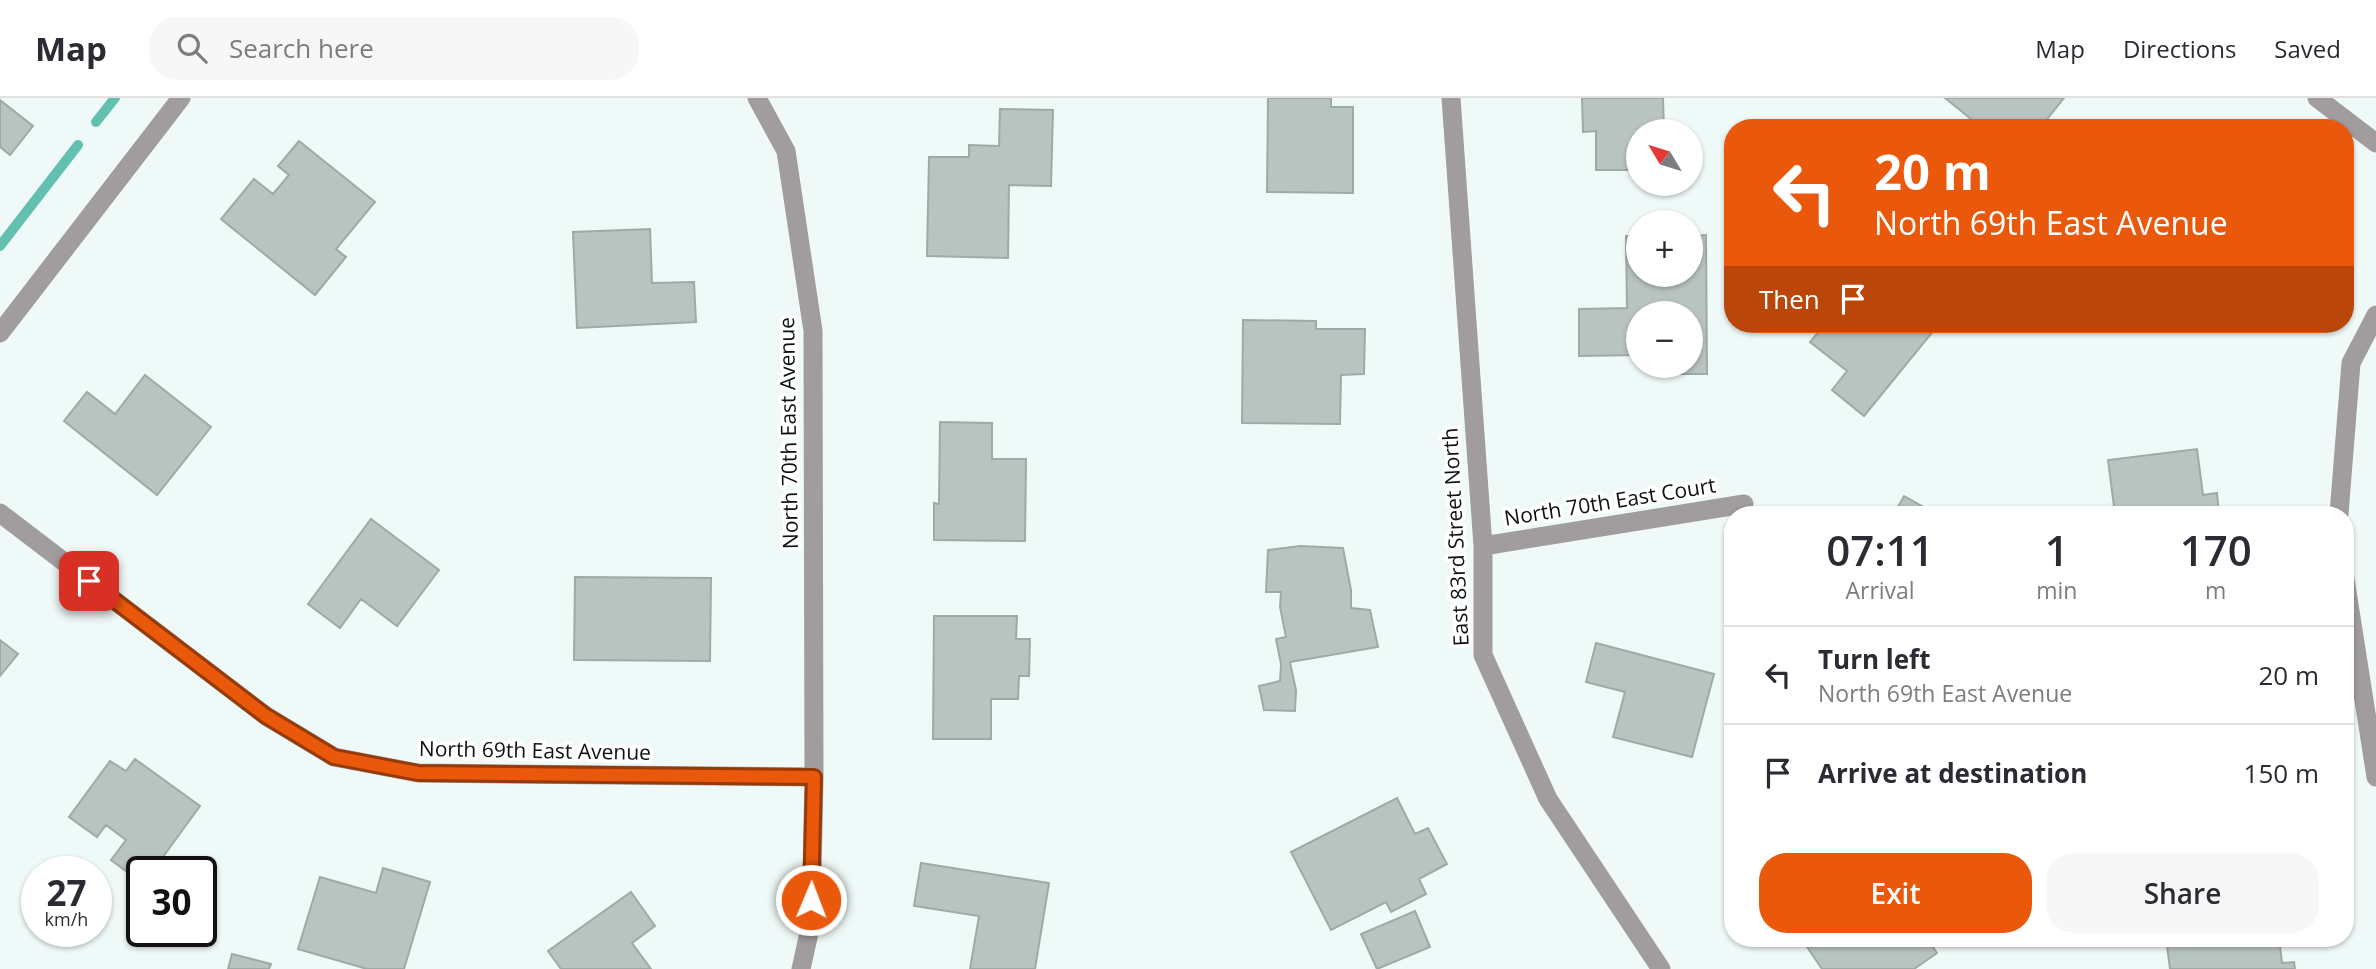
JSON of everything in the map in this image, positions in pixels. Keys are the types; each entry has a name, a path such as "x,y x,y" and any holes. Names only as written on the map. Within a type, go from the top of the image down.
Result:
{"street":[{"path":"0,333 181,98"},
{"name":"North 70th East Avenue","path":"757,98 786,151 813,331 814,777 811,924 802,969"},
{"name":"East 83rd Street North","path":"1451,98 1483,545 1483,655 1548,799 1661,969"},
{"path":"2317,98 2345,119"},
{"path":"2354,126 2376,143"},
{"path":"2340,506 2351,363 2376,315"},
{"name":"North 70th East Court","path":"1731,506 1744,504"},
{"name":"North 70th East Court","path":"1483,545 1724,507"},
{"name":"North 69th East Avenue","path":"0,513 266,716 334,757 418,773 814,777"},
{"path":"2354,636 2376,777"}],"building":[{"path":"1268,98 1331,98 1331,107 1353,107 1353,193 1267,192"},
{"path":"1582,98 1663,98 1664,119 1626,119 1626,170 1596,170 1596,131 1583,132"},
{"path":"1945,98 2064,98 2047,119 1971,119"},
{"path":"0,100 33,126 10,155 0,147"},
{"path":"1000,109 1053,110 1051,186 1009,185 1008,258 927,256 929,157 969,157 969,145 999,146"},
{"path":"299,141 375,202 336,249 346,257 315,295 221,219 254,179 273,194 289,175 278,166"},
{"path":"650,229 652,283 694,282 696,322 577,328 573,232"},
{"path":"1703,235 1706,235 1707,374 1703,374 1703,301 1627,301 1627,287 1703,287"},
{"path":"1626,308 1626,355 1579,356 1579,309"},
{"path":"1243,320 1316,321 1316,329 1365,329 1364,374 1341,375 1340,424 1242,423"},
{"path":"1818,333 1932,333 1864,416 1832,390 1847,371 1810,342"},
{"path":"145,375 211,427 157,495 64,421 87,392 115,414"},
{"path":"940,422 992,423 992,459 1026,459 1025,541 934,540 934,503 939,504"},
{"path":"2197,449 2203,495 2217,493 2218,506 2114,506 2108,460"},
{"path":"1904,496 1922,506 1898,506"},
{"path":"371,519 439,570 397,626 361,599 340,628 308,604"},
{"path":"1300,546 1343,548 1351,590 1351,608 1370,610 1378,647 1290,662 1296,690 1295,711 1264,710 1259,686 1280,681 1281,664 1276,639 1286,637 1280,607 1281,592 1266,592 1268,550"},
{"path":"575,577 711,578 710,661 574,660"},
{"path":"934,616 1017,616 1016,639 1030,639 1029,676 1019,676 1018,699 991,699 991,739 933,739"},
{"path":"0,640 18,654 0,676"},
{"path":"1596,643 1714,674 1692,757 1613,737 1625,692 1586,682"},
{"path":"135,759 200,806 164,856 126,856 126,871 112,859 126,840 106,825 97,837 69,817 110,761 126,771"},
{"path":"1397,798 1415,834 1428,828 1447,864 1419,879 1426,894 1391,912 1386,902 1331,930 1291,852"},
{"path":"921,863 1049,883 1035,969 970,969 979,916 914,906"},
{"path":"383,868 430,882 404,969 367,969 298,949 320,877 376,893"},
{"path":"631,892 655,926 632,943 651,969 561,969 548,951"},
{"path":"1415,911 1430,947 1377,969 1361,934"},
{"path":"1807,947 1933,947 1937,953 1914,969 1822,969"},
{"path":"2167,947 2280,947 2282,963 2294,962 2295,969 2170,969"},
{"path":"232,954 271,964 269,969 228,969"}],"waterway":[{"path":"96,122 115,98"},
{"path":"0,246 78,145"}],"route":[{"path":"89,581 266,716 334,757 418,773 814,777 811,900"}]}
